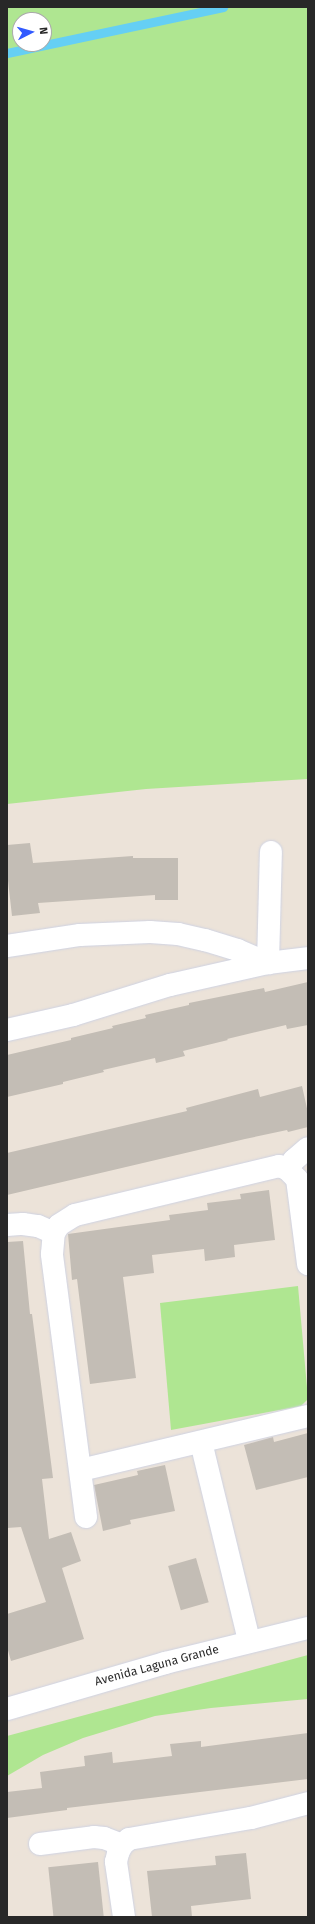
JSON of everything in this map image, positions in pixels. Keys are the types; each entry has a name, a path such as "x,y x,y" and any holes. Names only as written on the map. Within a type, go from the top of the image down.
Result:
{"street":[{"path":"268,963 270,852"},
{"path":"7,946 80,935 150,932 178,934 205,940 237,950 268,963"},
{"path":"7,1030 59,1018 170,985 268,963 308,958"},
{"path":"287,1169 294,1160 308,1148"},
{"path":"86,1517 52,1254 54,1233 66,1219 75,1215 279,1166 287,1169 297,1179 308,1264"},
{"path":"7,1225 23,1224 38,1226 54,1233"},
{"path":"80,1470 308,1416"},
{"path":"201,1442 249,1641"},
{"name":"Avenida Laguna Grande","path":"7,1709 94,1683 249,1641 308,1628"},
{"path":"124,1917 116,1862 122,1845 129,1839 250,1818 308,1803"},
{"path":"40,1844 94,1837 104,1838 122,1845"}],"green space":[{"path":"7,7 308,7 308,779 146,789 7,804"},
{"path":"298,1286 308,1399 301,1406 171,1430 160,1303"},
{"path":"308,1655 308,1699 211,1708 155,1716 83,1738 43,1755 7,1776 7,1736"}],"building":[{"path":"30,843 33,863 133,856 133,858 178,858 178,900 155,900 155,895 38,903 40,913 12,916 7,872 7,845"},
{"path":"308,982 308,1025 287,1029 286,1025 227,1039 228,1040 183,1051 185,1056 156,1063 155,1058 103,1070 104,1072 63,1082 63,1084 7,1097 7,1055 71,1040 71,1038 113,1028 112,1026 146,1018 145,1015 189,1005 189,1003 264,988 265,992"},
{"path":"302,1086 308,1113 308,1127 245,1139 7,1195 7,1153 187,1111 186,1108 258,1089 260,1097"},
{"path":"269,1190 275,1240 234,1245 235,1257 205,1261 204,1249 152,1255 154,1273 123,1277 136,1378 90,1384 77,1279 72,1280 68,1234 170,1220 169,1215 208,1210 207,1203 241,1199 240,1194"},
{"path":"23,1241 30,1314 32,1314 53,1478 42,1479 49,1539 71,1532 81,1561 62,1568 84,1639 11,1661 7,1647 7,1614 46,1602 21,1527 7,1528 7,1242"},
{"path":"308,1433 308,1477 256,1490 244,1445 273,1437 274,1442"},
{"path":"165,1465 175,1511 130,1520 131,1524 103,1531 94,1485 138,1475 137,1471"},
{"path":"196,1558 209,1602 181,1610 168,1566"},
{"path":"308,1733 308,1779 67,1808 67,1810 7,1818 7,1792 42,1788 40,1772 85,1766 84,1756 112,1752 113,1763 172,1756 170,1744 201,1741 201,1747"},
{"path":"246,1853 251,1899 191,1906 192,1917 152,1917 147,1871 216,1865 215,1856"},
{"path":"98,1862 104,1917 54,1917 48,1867"}],"waterway":[{"path":"7,53 223,7"}]}
